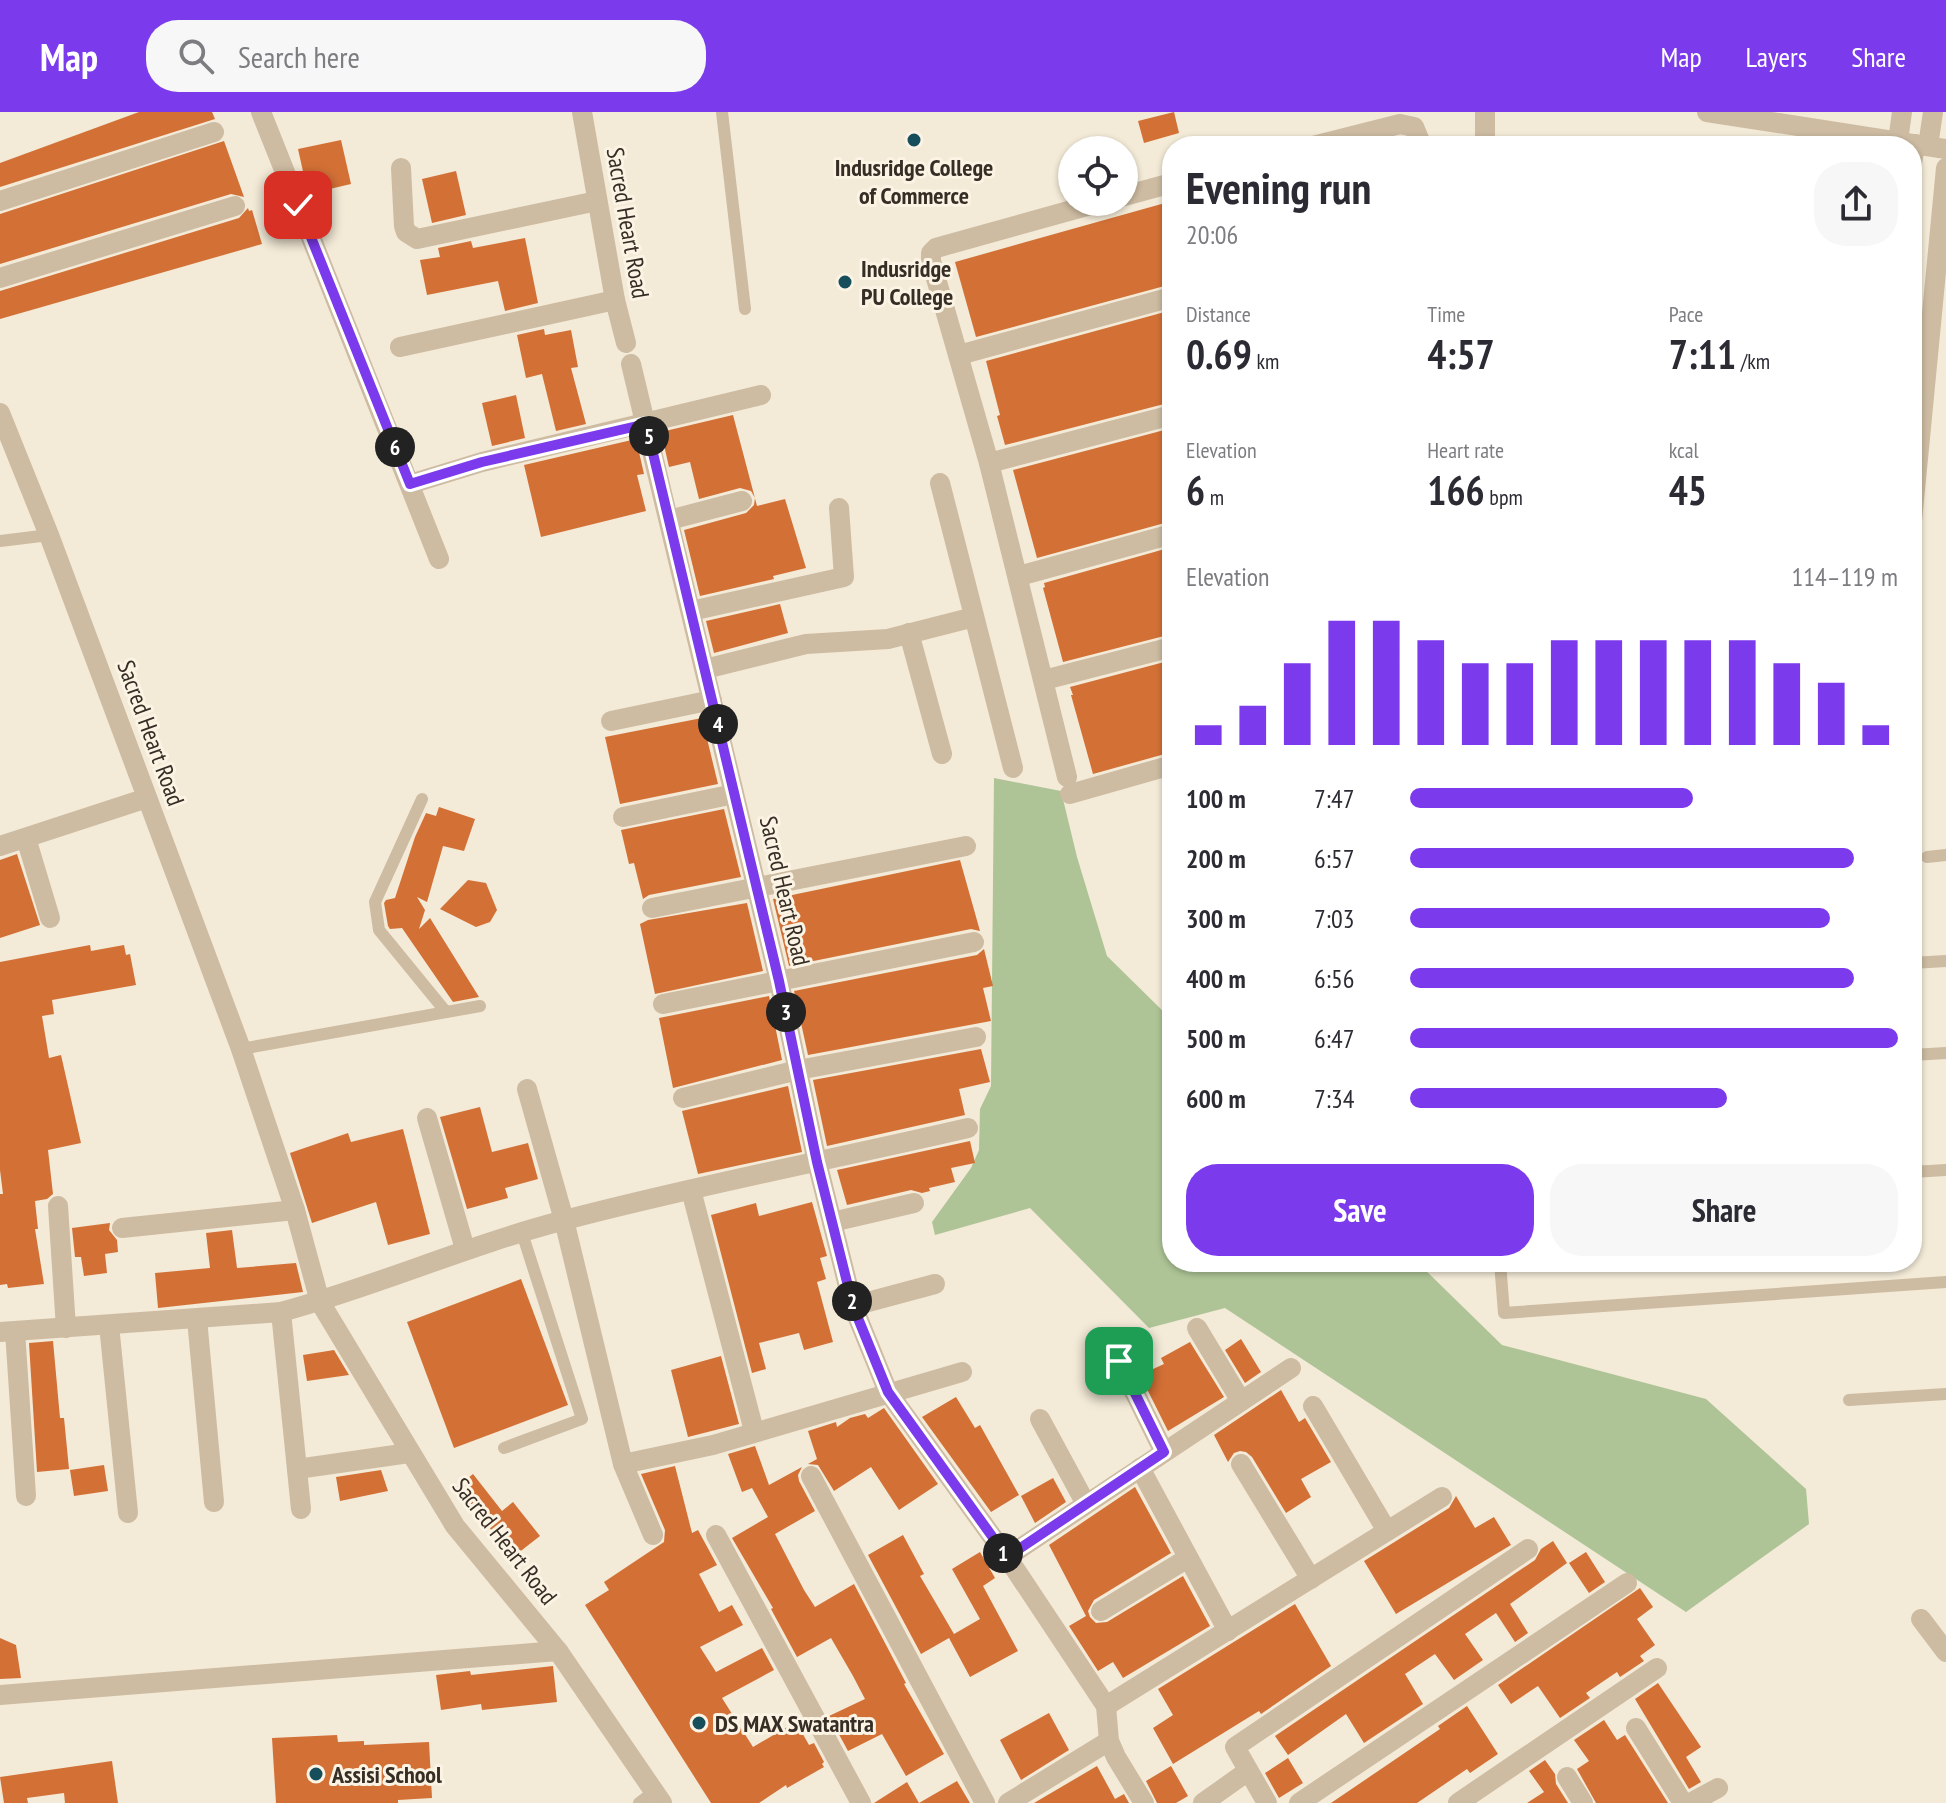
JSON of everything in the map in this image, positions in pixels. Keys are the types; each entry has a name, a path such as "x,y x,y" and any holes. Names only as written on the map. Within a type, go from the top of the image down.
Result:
{"street":[{"path":"261,112 439,559"},
{"name":"Sacred Heart Road","path":"582,112 615,300 626,343"},
{"path":"1485,112 1485,136"},
{"path":"1707,112 1845,136"},
{"path":"1902,112 1914,136"},
{"path":"1922,143 1933,112"},
{"path":"1353,136 1400,124 1414,127 1418,136"},
{"path":"0,201 214,132"},
{"path":"401,168 404,226 406,232 417,239 597,201"},
{"path":"1922,417 1946,168"},
{"path":"1138,192 1162,186"},
{"path":"0,278 235,206"},
{"path":"1058,214 936,248 931,253 931,261 1019,576 1069,786 1162,767"},
{"path":"400,347 615,300"},
{"path":"959,355 1162,300"},
{"name":"Sacred Heart Road","path":"631,364 757,887 817,1162 853,1306 888,1392 1007,1557 1106,1706"},
{"path":"410,484 482,462 761,395"},
{"name":"Sacred Heart Road","path":"1,417 49,535 241,1049 295,1210 320,1302 455,1526 558,1651 652,1799"},
{"path":"989,463 1162,418"},
{"path":"940,483 1013,768"},
{"path":"669,520 742,501"},
{"path":"691,611 844,577 839,508"},
{"path":"1019,576 1162,537"},
{"path":"705,669 806,644 888,639 974,617"},
{"path":"909,633 942,754"},
{"path":"1044,680 1162,650"},
{"path":"611,721 712,700"},
{"path":"623,817 734,794"},
{"path":"0,846 147,798"},
{"path":"26,838 50,918"},
{"path":"652,908 966,846"},
{"path":"663,1004 974,942"},
{"path":"683,1098 798,1070 976,1037"},
{"path":"527,1089 564,1220 623,1464 653,1535"},
{"path":"427,1118 465,1249"},
{"path":"26,1496 7,1332 281,1312 320,1302 465,1249 564,1220 968,1128"},
{"path":"691,1190 754,1431"},
{"path":"832,1222 914,1203"},
{"path":"58,1206 66,1328"},
{"path":"122,1228 295,1210"},
{"path":"853,1306 935,1284"},
{"path":"281,1312 301,1509"},
{"path":"197,1319 214,1502"},
{"path":"109,1325 128,1513"},
{"path":"1197,1328 1241,1401"},
{"path":"1119,1361 1164,1452"},
{"path":"1007,1557 1291,1368"},
{"path":"623,1464 713,1445 962,1372"},
{"path":"1313,1406 1387,1531"},
{"path":"1040,1419 1086,1504"},
{"path":"297,1469 409,1453"},
{"path":"1241,1464 1311,1579"},
{"path":"1140,1468 1228,1631"},
{"path":"811,1476 985,1803"},
{"path":"1144,1803 1109,1741 1106,1706 1442,1497"},
{"path":"716,1535 861,1803"},
{"path":"1267,1803 1235,1747 1528,1549"},
{"path":"1101,1611 1188,1558"},
{"path":"1299,1803 1627,1583"},
{"path":"1921,1619 1946,1652"},
{"path":"0,1695 558,1651"},
{"path":"1458,1803 1657,1668"},
{"path":"1636,1728 1683,1803"},
{"path":"1008,1803 1109,1741"},
{"path":"1203,1803 1248,1771"},
{"path":"1567,1777 1583,1803"},
{"path":"1690,1803 1718,1788"}],"lane":[{"path":"722,112 745,309"},
{"path":"0,541 49,535"},
{"path":"422,799 375,902 379,930 446,1012"},
{"path":"1927,857 1946,855"},
{"path":"1922,962 1946,961"},
{"path":"241,1049 480,1006"},
{"path":"1922,1054 1946,1053"},
{"path":"1922,1171 1946,1170"},
{"path":"504,1448 582,1419 522,1233"},
{"path":"1501,1272 1504,1313 1946,1282"},
{"path":"1849,1400 1946,1394"}],"green space":[{"path":"994,778 1061,791 1107,956 1162,1010 1162,1272 1427,1272 1502,1345 1706,1399 1806,1489 1809,1524 1686,1612 1225,1308 1149,1328 1030,1208 935,1235 932,1222 971,1168 979,1150 980,1109 991,1086"}],"building":[{"path":"139,112 212,112 215,119 0,187 0,163"},
{"path":"1174,112 1179,133 1144,143 1138,121"},
{"path":"341,140 351,184 308,194 298,149"},
{"path":"224,141 244,197 231,194 0,264 0,214"},
{"path":"456,171 466,215 432,223 422,179"},
{"path":"1162,204 1162,287 976,337 955,262 1119,216 1138,216 1138,211"},
{"path":"248,208 252,210 262,244 0,319 0,291 239,218"},
{"path":"525,238 538,303 505,311 498,281 427,295 420,260 440,257 438,248 471,241 473,248"},
{"path":"1162,313 1162,405 1005,445 986,361"},
{"path":"544,329 545,335 571,330 578,367 571,368 586,424 556,431 542,374 526,378 517,335"},
{"path":"516,395 525,438 492,446 482,403"},
{"path":"733,415 755,498 751,491 740,488 699,499 690,462 669,467 661,432"},
{"path":"1162,431 1162,524 1037,558 1013,470"},
{"path":"636,439 644,474 637,475 646,511 541,537 524,465"},
{"path":"755,498 757,506 785,499 806,568 773,576 774,579 700,596 684,530 746,513 754,505"},
{"path":"1162,550 1162,637 1063,662 1044,583"},
{"path":"780,604 788,633 714,653 706,621"},
{"path":"1162,663 1162,755 1093,774 1070,687"},
{"path":"702,718 718,784 620,804 605,737"},
{"path":"439,807 475,819 464,851 443,846 427,902 417,897 425,910 419,929 430,918 479,997 453,1002 402,928 390,929 384,903 395,898 426,813 436,816"},
{"path":"724,809 741,877 649,895 643,899 634,863 629,864 621,830"},
{"path":"17,854 40,925 0,938 0,860"},
{"path":"960,860 980,931 971,929 789,966 773,899"},
{"path":"468,880 486,883 497,910 490,922 476,927 440,909"},
{"path":"747,903 763,971 655,994 640,924"},
{"path":"90,945 91,951 124,945 126,955 130,954 136,985 52,1000 54,1014 42,1016 49,1058 61,1055 81,1143 48,1150 53,1194 47,1199 35,1201 38,1229 35,1229 44,1284 8,1288 7,1284 0,1285 0,1194 3,1194 0,1170 0,962"},
{"path":"984,949 993,986 983,988 991,1021 808,1055 794,991 977,955"},
{"path":"769,996 782,1060 673,1088 659,1018"},
{"path":"981,1049 990,1082 959,1089 965,1115 827,1146 813,1080"},
{"path":"788,1086 802,1152 698,1174 682,1111"},
{"path":"480,1107 492,1152 528,1143 538,1179 505,1188 508,1198 467,1209 440,1117"},
{"path":"403,1129 430,1234 388,1245 376,1202 312,1223 290,1153 348,1133 351,1142"},
{"path":"970,1141 975,1163 951,1168 955,1182 929,1188 930,1191 922,1193 911,1190 847,1205 837,1170"},
{"path":"812,1202 827,1256 820,1258 826,1279 817,1282 833,1342 804,1350 799,1333 759,1343 766,1369 752,1373 711,1215 756,1203 759,1216"},
{"path":"110,1223 109,1230 117,1240 118,1252 105,1254 107,1273 84,1276 81,1257 75,1257 72,1228"},
{"path":"232,1230 237,1268 296,1263 303,1292 158,1308 155,1273 210,1268 206,1233"},
{"path":"521,1279 568,1405 454,1448 407,1322"},
{"path":"1241,1339 1261,1372 1245,1383 1225,1350"},
{"path":"53,1341 60,1418 64,1418 69,1469 37,1472 29,1343"},
{"path":"1190,1342 1224,1397 1168,1431 1140,1375 1164,1364 1161,1358"},
{"path":"334,1350 349,1375 307,1381 303,1355"},
{"path":"721,1356 739,1424 688,1437 671,1370"},
{"path":"1281,1390 1299,1422 1305,1418 1331,1462 1301,1479 1311,1497 1286,1513 1252,1457 1240,1451 1234,1453 1228,1462 1214,1435"},
{"path":"956,1397 975,1428 980,1425 1019,1495 991,1512 922,1417"},
{"path":"884,1408 938,1484 899,1510 871,1467 834,1491 818,1465 808,1464 817,1459 808,1431 836,1422 837,1427 850,1418 865,1414 868,1418"},
{"path":"755,1446 769,1485 802,1467 799,1481 815,1511 775,1534 804,1590 815,1607 854,1584 904,1684 944,1754 906,1776 882,1734 848,1751 829,1716 865,1699 853,1676 831,1638 797,1657 773,1608 732,1538 768,1517 752,1488 742,1492 728,1454"},
{"path":"104,1465 108,1491 74,1496 70,1470"},
{"name":"DS MAX Swatantra","path":"675,1466 692,1533 698,1530 717,1565 699,1574 719,1612 732,1605 743,1625 700,1647 716,1672 762,1648 774,1670 722,1698 753,1747 796,1722 809,1745 814,1743 824,1762 824,1767 787,1788 786,1785 759,1803 711,1803 585,1605 609,1590 604,1582 664,1542 665,1530 641,1474"},
{"path":"381,1470 388,1491 340,1501 336,1477"},
{"path":"473,1474 502,1511 513,1502 540,1536 513,1557 457,1487"},
{"path":"1053,1478 1066,1502 1035,1523 1021,1496"},
{"path":"1135,1487 1171,1553 1094,1600 1088,1611 1090,1617 1096,1623 1107,1622 1183,1576 1210,1626 1123,1678 1113,1662 1098,1671 1069,1626 1086,1616 1049,1545"},
{"path":"1456,1496 1475,1528 1494,1517 1511,1545 1396,1614 1364,1561 1449,1508"},
{"path":"903,1535 924,1574 920,1576 954,1634 980,1619 952,1569 980,1552 995,1578 983,1586 1018,1651 970,1677 949,1638 921,1654 868,1555"},
{"path":"1553,1541 1567,1563 1510,1604 1528,1633 1515,1642 1496,1613 1465,1634 1483,1660 1454,1680 1435,1654 1405,1674 1423,1704 1364,1743 1346,1714 1288,1755 1275,1736 1535,1560 1541,1549"},
{"path":"1586,1552 1605,1582 1589,1593 1569,1563"},
{"path":"1640,1588 1653,1607 1637,1619 1655,1645 1640,1656 1644,1661 1620,1677 1617,1672 1586,1693 1590,1698 1560,1718 1538,1686 1511,1704 1498,1685"},
{"path":"1295,1604 1331,1666 1261,1714 1259,1711 1173,1764 1153,1728 1173,1715 1158,1689"},
{"path":"0,1638 16,1645 21,1678 0,1679"},
{"path":"553,1666 557,1702 482,1710 481,1704 441,1710 436,1675 470,1671 471,1675"},
{"path":"1658,1683 1701,1747 1686,1757 1701,1782 1689,1789 1635,1699"},
{"path":"1467,1706 1498,1754 1470,1773 1467,1769 1417,1803 1331,1803 1440,1729 1438,1726"},
{"path":"1049,1713 1069,1750 1021,1780 1000,1740"},
{"path":"1604,1720 1617,1740 1625,1735 1668,1803 1596,1803 1577,1769 1589,1761 1574,1740"},
{"path":"337,1735 338,1742 364,1741 364,1745 429,1742 432,1798 398,1800 398,1803 276,1803 272,1738"},
{"path":"1288,1758 1303,1783 1279,1798 1265,1773"},
{"path":"1545,1760 1568,1803 1527,1803 1544,1792 1529,1771"},
{"path":"112,1761 118,1803 65,1803 64,1793 27,1798 28,1803 4,1803 0,1777"},
{"path":"1097,1766 1115,1799 1124,1794 1129,1803 1034,1803"},
{"path":"1171,1766 1188,1796 1176,1803 1157,1803 1146,1781"},
{"path":"957,1781 970,1803 919,1803"},
{"path":"907,1782 919,1803 874,1803"}],"place":[{"name":"Indusridge College of Commerce","path":"914,140"},
{"name":"Indusridge PU College","path":"845,282"},
{"name":"DS MAX Swatantra","path":"699,1723"},
{"name":"Assisi School","path":"316,1774"}],"route":[{"path":"298,205 410,484 482,462 646,424 853,1306 888,1392 1007,1557 1164,1452 1119,1361"}]}
